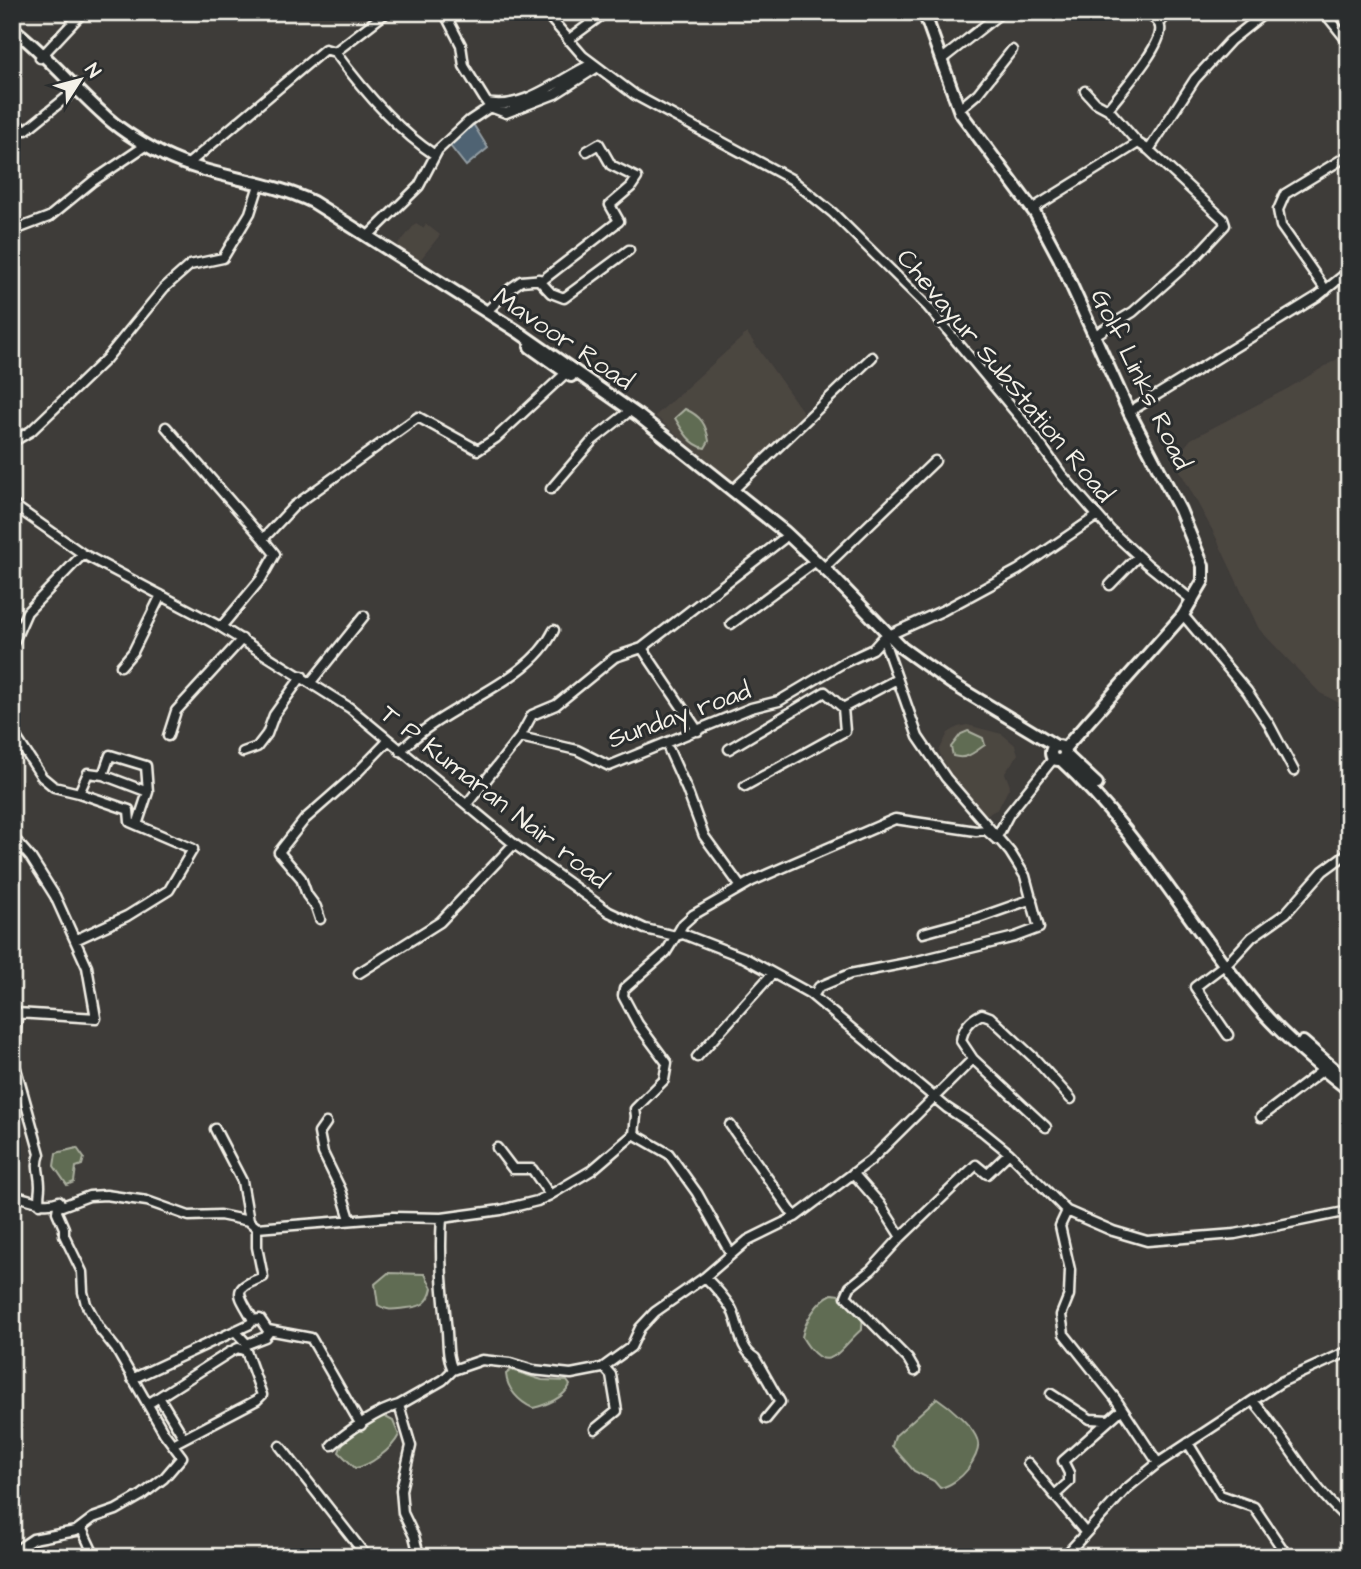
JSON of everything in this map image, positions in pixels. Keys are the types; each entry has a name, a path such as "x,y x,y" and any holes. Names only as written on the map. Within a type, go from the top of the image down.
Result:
{"main road":[{"name":"Golf Links Road","path":"924,12 959,110 1032,209 1059,258 1129,412 1180,510 1203,566 1203,581 1194,601 1059,753"},
{"name":"Mavoor Road","path":"12,28 103,115 144,146 187,165 295,194 368,236 547,351 639,416 785,533 824,568 886,637"},
{"name":"Mavoor Road","path":"12,35 42,56 97,118 192,173 293,199 333,220 519,339 626,414 783,539 886,637 1059,753 1111,800 1227,963"},
{"path":"1227,963 1273,1024 1322,1070 1344,1084"},
{"path":"1227,963 1278,1019 1344,1084"}],"street":[{"path":"42,56 83,12"},
{"path":"335,52 387,12"},
{"path":"444,12 461,45 464,66 478,93 487,103 500,106 550,88 571,73 594,66"},
{"name":"Chevayur SubStation Road","path":"545,12 594,66 643,100 792,179 833,213 928,307 1028,427 1062,475 1097,516 1138,556 1194,601"},
{"path":"568,40 606,12"},
{"path":"941,60 1002,12"},
{"path":"1108,108 1157,45 1161,29 1159,23 1145,12"},
{"path":"1159,23 1170,12"},
{"path":"1149,150 1195,79 1230,41 1266,12"},
{"path":"1324,12 1349,43"},
{"path":"187,165 325,50 335,52 362,87 417,143 435,155"},
{"path":"959,110 978,93 1012,50"},
{"path":"368,236 419,186 435,155 451,136 490,107 506,113 555,94 594,66"},
{"path":"1085,91 1095,102 1108,108 1138,143 1149,150 1223,219 1225,225 1196,256 1132,312 1095,335"},
{"path":"12,122 26,130 73,92"},
{"path":"1032,209 1138,143"},
{"path":"486,312 521,281 544,279 560,269 619,221 610,205 631,187 637,178 611,165 599,144 587,151"},
{"path":"12,231 49,217 93,181 144,146"},
{"path":"1326,289 1281,226 1278,211 1284,194 1349,155"},
{"path":"12,442 32,431 107,359 164,288 190,265 223,258 250,213 258,188"},
{"path":"538,279 551,293 564,298 629,250"},
{"path":"1129,412 1326,289 1349,271"},
{"path":"732,491 872,357"},
{"path":"263,539 294,506 418,417 478,450 496,438 566,373"},
{"path":"551,489 593,440 626,414"},
{"path":"166,427 275,554 261,579 221,627"},
{"path":"824,568 935,461"},
{"name":"T P Kumaran Nair road","path":"12,504 83,554 221,627 311,682 366,720 514,844 609,912 645,929 676,936 689,935 744,958 808,993 933,1096 1009,1153 1067,1211"},
{"name":"Sunday road","path":"520,737 577,750 609,766 751,708 779,701 843,663 873,649 886,637 944,610 1018,570 1097,516"},
{"path":"467,804 520,737 533,715 556,705 615,657 642,648 783,539"},
{"path":"12,646 27,612 83,554"},
{"path":"1110,584 1138,556"},
{"path":"731,624 811,564"},
{"path":"121,666 133,652 161,595"},
{"path":"1183,615 1247,691 1269,724 1294,771"},
{"path":"311,682 364,616"},
{"path":"400,751 430,726 522,667 546,647 554,630"},
{"path":"886,637 897,679 918,737 946,778 996,839"},
{"path":"168,736 176,711 242,639"},
{"path":"642,648 698,731"},
{"path":"243,752 257,747 267,734 274,715 302,676"},
{"path":"843,708 897,679"},
{"path":"729,749 825,692 843,708 845,730 745,786"},
{"path":"12,731 42,777 54,786 130,810 130,822 193,849 169,890 127,916 75,940"},
{"path":"320,919 301,878 279,852 305,819 355,775 388,741"},
{"path":"669,750 704,836 741,887"},
{"path":"996,839 1009,814 1059,753"},
{"path":"103,775 110,755 146,766 148,792 137,825"},
{"path":"79,793 88,774 103,775 148,792"},
{"path":"59,1201 62,1206 89,1196 130,1197 147,1200 189,1216 220,1215 249,1221 257,1228 350,1219 442,1217 501,1210 537,1201 592,1170 634,1134 635,1109 664,1080 667,1063 638,1024 623,996 624,989 666,952 682,924 693,915 792,862 895,819 976,831 986,830 1010,852 1025,876 1039,928 1015,937 918,961 850,974 820,987 815,993 808,993"},
{"path":"12,836 31,858 55,896 87,967 96,1018 17,1013 15,1065 40,1154 36,1165 40,1177 40,1205"},
{"path":"359,973 440,922 514,844"},
{"path":"1228,1035 1195,987 1227,963 1252,937 1286,912 1323,871 1349,852"},
{"path":"923,933 1032,900"},
{"path":"697,1058 772,974"},
{"path":"1046,1127 973,1059 961,1041 968,1023 982,1014 989,1017 1036,1060 1071,1099"},
{"path":"332,1446 388,1408 399,1405 443,1380 453,1370 482,1360 571,1374 604,1367 631,1347 640,1328 655,1312 705,1276 748,1240 795,1217 871,1160 973,1059"},
{"path":"1261,1117 1322,1070"},
{"path":"326,1123 319,1133 323,1153 341,1191 350,1219"},
{"path":"730,1125 795,1217"},
{"path":"215,1129 242,1181 249,1221"},
{"path":"634,1134 669,1154 697,1193 731,1254"},
{"path":"497,1148 513,1170 532,1169 550,1195"},
{"path":"915,1371 908,1359 846,1296 850,1287 871,1270 901,1237 976,1165 987,1174 1009,1153"},
{"path":"853,1173 880,1204 901,1237"},
{"path":"12,1196 26,1198 40,1205 59,1201"},
{"path":"12,1553 33,1539 72,1532 93,1518 116,1510 164,1478 182,1457 164,1433 86,1304 82,1272 64,1235 57,1212 59,1201"},
{"path":"1158,1463 1122,1409 1064,1334 1061,1315 1069,1295 1070,1270 1060,1226 1067,1211 1113,1231 1147,1241 1235,1234 1349,1211"},
{"path":"442,1217 439,1252 442,1297 447,1350 453,1370"},
{"path":"253,1320 240,1290 243,1284 263,1277 257,1247 257,1228"},
{"path":"705,1276 730,1307 744,1348 754,1358 780,1402 766,1419"},
{"path":"132,1379 260,1319 268,1331 311,1338 361,1425"},
{"path":"235,1331 247,1344 265,1336 268,1331"},
{"path":"148,1404 230,1352 238,1348 246,1351 262,1395 173,1444"},
{"path":"1064,1557 1126,1489 1158,1463 1281,1382 1349,1351"},
{"path":"595,1429 617,1411 611,1375 604,1367"},
{"path":"1051,1394 1090,1419 1109,1420"},
{"path":"159,1397 184,1438"},
{"path":"1253,1401 1275,1425 1319,1488 1349,1520"},
{"path":"399,1405 411,1446 401,1490 403,1513 414,1536 418,1555"},
{"path":"1055,1495 1069,1482 1069,1473 1063,1461 1122,1409"},
{"path":"1188,1443 1220,1495 1254,1507 1288,1557"},
{"path":"280,1446 367,1557"},
{"path":"1028,1463 1085,1532"},
{"path":"81,1527 95,1557"}],"shaded area":[{"path":"416,223 423,228 426,224 440,235 416,265 394,250"},
{"path":"747,333 810,422 742,490 655,416"},
{"path":"1349,352 1349,708 1320,693 1259,629 1214,533 1174,460 1191,439 1287,389"},
{"path":"967,725 1002,734 1015,745 1018,754 1005,773 1010,786 998,809 984,816 949,775 939,751 948,733"}],"green space":[{"path":"685,409 699,418 704,425 709,441 705,448 691,440 675,418"},
{"path":"968,731 983,738 985,745 966,756 953,756 951,747 961,734"},
{"path":"77,1148 84,1158 82,1165 76,1167 74,1182 67,1185 54,1166 56,1153"},
{"path":"388,1273 425,1274 432,1288 429,1297 417,1307 392,1310 378,1305 375,1284"},
{"path":"832,1294 846,1296 863,1309 862,1329 833,1357 826,1359 811,1350 802,1337 812,1312 821,1301"},
{"path":"511,1370 542,1380 567,1381 570,1385 559,1397 533,1408 511,1390 506,1374"},
{"path":"937,1398 967,1424 976,1437 978,1446 975,1457 965,1472 940,1488 934,1481 914,1471 892,1446 895,1436"},
{"path":"382,1415 393,1421 399,1435 380,1456 355,1468 339,1452 342,1445 357,1430"}],"water":[{"path":"473,124 488,148 466,166 447,142"}]}
